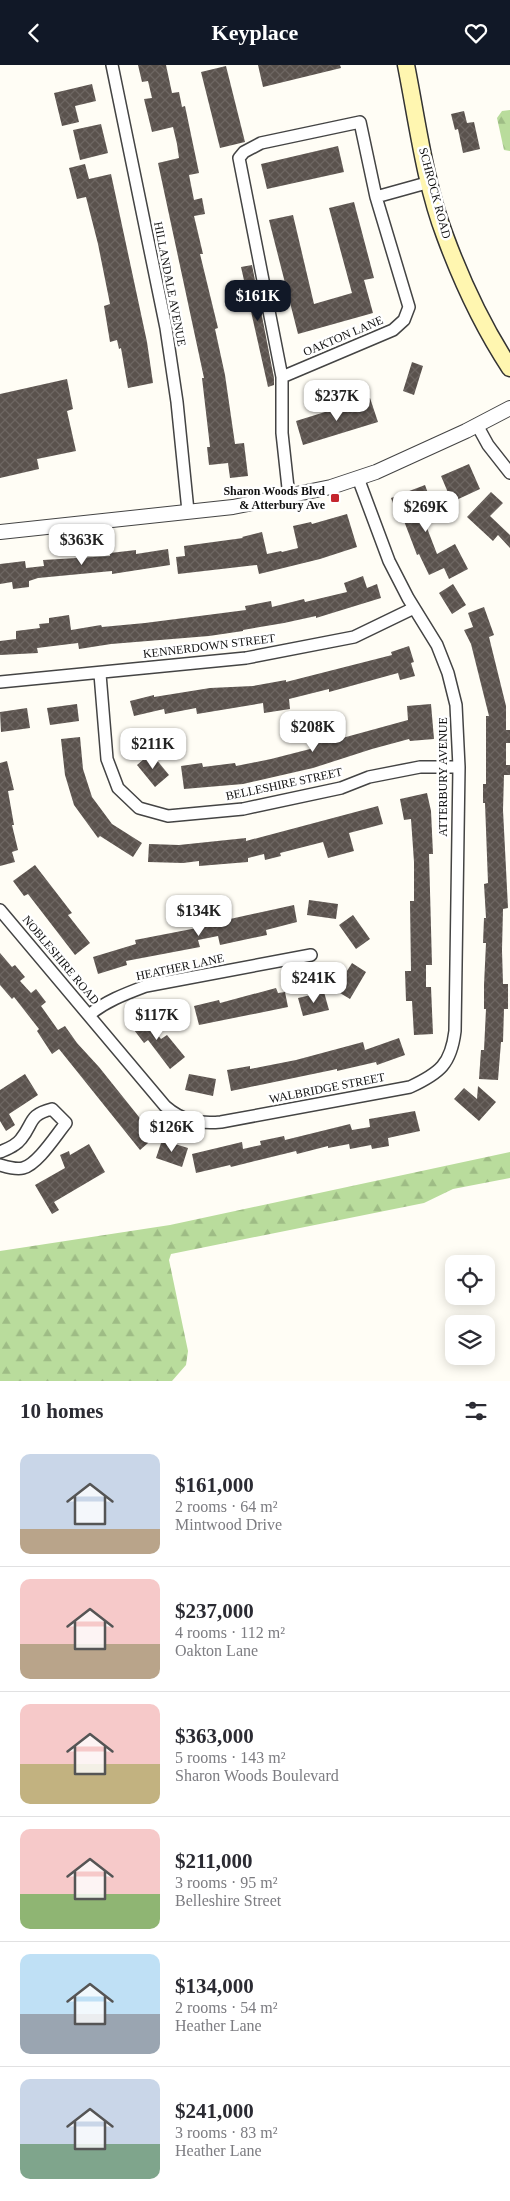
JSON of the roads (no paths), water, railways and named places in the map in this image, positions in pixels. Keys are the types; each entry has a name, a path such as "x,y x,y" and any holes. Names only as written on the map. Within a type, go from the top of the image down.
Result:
{"main road":[{"name":"SCHROCK ROAD","path":"406,65 430,183 444,235 488,335 510,368"}],"street":[{"name":"HILLANDALE AVENUE","path":"112,65 166,328 188,511"},
{"name":"OAKTON LANE","path":"360,122 376,197 409,307 404,320 393,330 282,377 239,158 244,152 261,143 360,122"},
{"path":"376,197 430,183"},
{"path":"282,377 282,433 289,497"},
{"path":"0,532 233,507 289,497 358,478 477,425 510,408"},
{"path":"477,425 488,445 510,473"},
{"name":"ATTERBURY AVENUE","path":"358,478 389,561 414,608 437,645 448,673 456,705 458,767 455,1031 453,1049 444,1065"},
{"name":"KENNERDOWN STREET","path":"0,682 246,658 354,637 414,608"},
{"name":"BELLESHIRE STREET","path":"100,673 108,759 118,787 139,808 168,816 242,809 340,788 369,777 420,767 458,767"},
{"name":"NOBLESHIRE ROAD","path":"0,910 165,1106 174,1114 188,1121 209,1123"},
{"name":"HEATHER LANE","path":"89,1015 121,995 146,986 311,955"},
{"name":"WALBRIDGE STREET","path":"209,1123 410,1087 430,1077 444,1065"},
{"path":"0,1152 11,1147 21,1139 33,1117 43,1111 52,1109 66,1123 36,1160 30,1164 23,1168 9,1168 0,1165"}],"place":[{"name":"Sharon Woods Blvd & Atterbury Ave","path":"335,498"}]}
